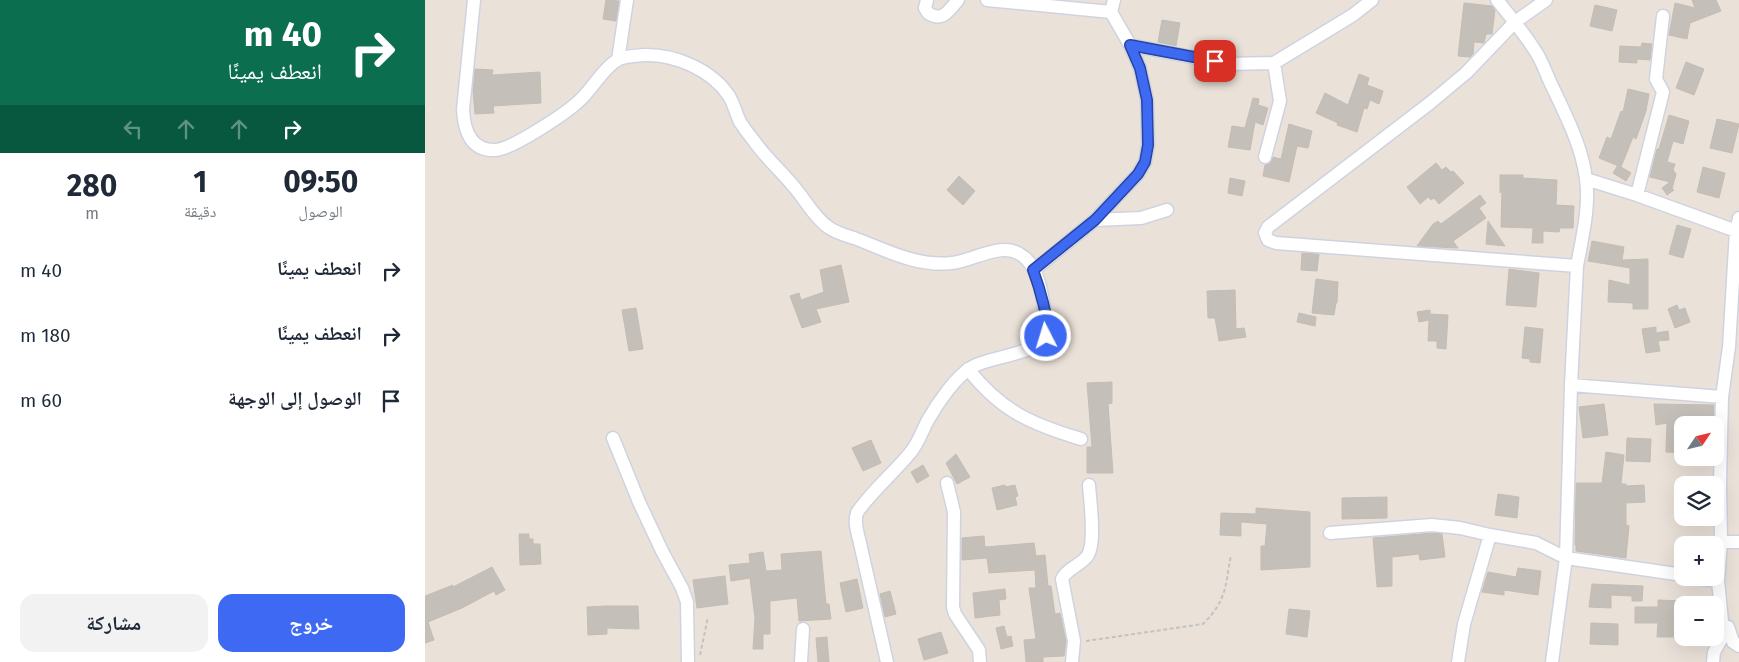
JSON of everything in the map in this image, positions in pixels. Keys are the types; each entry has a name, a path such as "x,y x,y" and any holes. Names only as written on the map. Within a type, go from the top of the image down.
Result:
{"street":[{"path":"474,0 463,124 468,137 481,147 496,150 511,145 557,120 582,99 618,60 630,56 660,55 690,65 715,79 730,97 741,122 754,142 794,186 822,223 835,232 898,256 924,262 953,263 992,251 1012,251 1025,258 1033,270 1038,284 1047,327 1043,341 1029,349 980,363 968,369 951,388 929,419 911,452 873,491 859,510 855,519 887,662"},
{"path":"618,60 627,0"},
{"path":"927,0 925,8 928,13 938,17 943,16 950,10 957,0"},
{"path":"987,0 1113,6 1140,68 1147,100 1147,153 1138,174 1095,220 1033,270"},
{"path":"1130,45 1227,64 1274,63 1353,15 1372,0"},
{"path":"1497,0 1535,50 1576,138 1586,179 1586,206 1577,266 1571,385 1566,558 1552,662"},
{"path":"1547,0 1515,22 1466,74 1268,228 1265,233 1269,240 1276,243 1577,266"},
{"path":"1637,195 1663,92 1656,79 1663,16"},
{"path":"1265,157 1280,101 1274,63"},
{"path":"1586,179 1637,195 1737,232"},
{"path":"1095,220 1141,218 1167,210"},
{"path":"1721,536 1722,397 1734,346 1739,218"},
{"path":"968,369 983,389 1024,419 1081,440"},
{"path":"1571,385 1722,397"},
{"path":"613,438 639,502 682,588 687,602 689,662"},
{"path":"947,483 954,512 953,607 957,618 979,650 980,662"},
{"path":"1072,662 1073,641 1062,579 1067,572 1087,556 1089,551 1092,522 1089,485"},
{"path":"1330,533 1432,525 1460,528 1536,543 1566,558 1674,574"},
{"path":"1458,662 1464,624 1490,535"},
{"path":"1724,542 1739,542"},
{"path":"1718,586 1723,631 1728,627"},
{"path":"1728,627 1733,642 1739,646"},
{"path":"1713,662 1714,652 1728,627"},
{"path":"801,662 803,629"}],"path":[{"path":"1073,641 1086,641 1203,624 1214,613 1223,599 1231,555"},
{"path":"699,662 708,617"}],"building":[{"path":"606,0 619,1 616,21 603,19"},
{"path":"1692,0 1716,0 1721,11 1690,23 1687,39 1669,35 1675,3 1695,8"},
{"path":"1464,3 1492,6 1495,10 1492,34 1486,34 1484,43 1474,42 1473,54 1470,57 1458,56"},
{"path":"1595,5 1617,10 1612,31 1590,26"},
{"path":"1162,20 1180,23 1176,46 1158,42"},
{"path":"1642,43 1652,44 1650,60 1637,59 1637,63 1619,62 1620,46 1641,47"},
{"path":"1686,62 1704,69 1694,95 1676,88"},
{"path":"475,69 493,70 492,75 540,72 541,103 493,106 494,113 475,114 473,91"},
{"path":"1359,74 1369,78 1367,85 1383,91 1379,104 1370,100 1367,109 1364,108 1357,132 1337,125 1338,123 1316,113 1325,93 1348,105"},
{"path":"1628,89 1649,94 1646,111 1636,139 1633,137 1621,167 1599,158 1607,137 1611,139 1621,111 1623,112"},
{"path":"1253,98 1259,99 1258,105 1268,108 1263,125 1255,122 1250,150 1228,147 1232,126 1245,128"},
{"path":"1669,115 1689,121 1683,144 1673,141 1667,162 1675,164 1673,170 1676,174 1672,189 1674,190 1667,195 1662,188 1670,182 1650,177 1657,149 1659,149"},
{"path":"1717,119 1739,124 1732,153 1710,148"},
{"path":"1289,124 1312,131 1308,148 1297,146 1289,182 1263,176 1265,165 1270,163 1273,157 1281,159"},
{"path":"1436,163 1442,170 1446,167 1451,172 1453,171 1464,183 1439,204 1434,198 1431,200 1428,197 1420,204 1407,187"},
{"path":"1618,165 1631,173 1626,181 1613,173"},
{"path":"1703,167 1725,173 1719,198 1697,192"},
{"path":"1500,175 1523,175 1523,178 1557,180 1556,205 1574,206 1573,228 1560,228 1559,232 1543,231 1543,243 1532,243 1533,228 1501,227 1502,191 1500,193"},
{"path":"959,176 975,191 963,205 947,190"},
{"path":"1230,178 1245,181 1242,196 1228,193"},
{"path":"1480,195 1486,203 1479,208 1486,218 1453,241 1458,248 1417,246 1433,224 1438,221 1441,224"},
{"path":"1488,221 1505,246 1486,244"},
{"path":"1677,225 1691,229 1683,258 1669,254"},
{"path":"1592,241 1624,247 1622,260 1648,259 1648,309 1633,309 1633,303 1608,302 1609,280 1630,285 1630,268 1588,261"},
{"path":"1302,253 1319,254 1317,271 1301,270"},
{"path":"841,265 849,302 816,309 821,322 802,328 790,296 799,293 801,300 824,292 820,270"},
{"path":"1509,269 1539,273 1536,307 1506,305"},
{"path":"1316,279 1338,282 1337,303 1334,315 1312,313"},
{"path":"1235,290 1236,329 1244,328 1246,337 1219,341 1215,318 1208,318 1207,291"},
{"path":"1677,305 1679,310 1685,308 1690,322 1675,328 1668,309"},
{"path":"636,308 643,349 629,351 622,310"},
{"path":"1430,310 1430,314 1448,315 1446,349 1437,348 1437,341 1428,341 1429,320 1419,322 1417,312"},
{"path":"1299,313 1316,317 1315,326 1297,322"},
{"path":"1525,327 1543,329 1540,363 1530,362 1530,359 1522,358"},
{"path":"1656,327 1656,333 1668,331 1669,340 1658,341 1660,351 1646,353 1642,329"},
{"path":"1112,382 1112,403 1108,404 1113,473 1087,473 1087,447 1092,447 1087,383"},
{"path":"1604,404 1608,435 1583,438 1579,407"},
{"path":"1654,404 1714,405 1713,416 1674,416 1674,452 1666,452 1667,423 1656,425"},
{"path":"1627,438 1651,439 1650,462 1626,461"},
{"path":"871,440 881,463 863,471 852,448"},
{"path":"1606,452 1624,455 1621,484 1626,484 1626,486 1644,485 1645,502 1626,503 1626,525 1629,526 1626,558 1576,551 1576,483 1602,483"},
{"path":"956,454 970,477 957,484 946,463"},
{"path":"923,465 929,476 917,483 911,472"},
{"path":"1005,485 1005,487 1015,485 1018,496 1015,497 1017,505 997,510 992,488"},
{"path":"1498,494 1519,497 1517,518 1495,515"},
{"path":"1387,497 1387,518 1342,519 1342,498"},
{"path":"1256,508 1310,512 1310,567 1261,570 1261,546 1265,546 1267,524 1241,522 1241,536 1220,535 1221,513 1256,514"},
{"path":"1432,533 1442,534 1445,557 1420,560 1419,554 1392,557 1392,586 1377,587 1373,538"},
{"path":"519,534 529,534 529,539 533,539 533,544 540,544 541,564 520,565"},
{"path":"984,536 985,547 1034,543 1036,556 1045,555 1048,586 1051,586 1055,614 1060,613 1066,641 1064,656 1043,657 1043,662 1026,662 1024,640 1036,639 1029,588 1036,588 1035,570 989,573 987,558 962,560 962,538"},
{"path":"821,551 826,604 829,604 831,619 799,621 797,598 770,601 770,634 763,634 763,649 753,649 755,618 750,578 731,581 729,565 750,563 749,554 763,552 766,571 782,570 781,554"},
{"path":"492,567 505,590 496,595 494,591 462,608 428,622 434,640 425,643 425,596 453,585 453,587"},
{"path":"1518,568 1541,571 1538,595 1504,590 1504,595 1482,592 1488,572 1516,577"},
{"path":"725,576 728,604 697,608 693,580"},
{"path":"857,579 863,608 846,612 840,583"},
{"path":"1592,584 1643,586 1642,601 1632,601 1632,596 1611,595 1611,608 1589,607"},
{"path":"1005,589 1006,599 999,600 1000,615 975,618 973,593"},
{"path":"890,591 896,614 885,617 880,594"},
{"path":"1658,600 1674,601 1674,637 1657,637 1658,623 1635,623 1635,607 1658,607"},
{"path":"638,606 639,629 607,628 607,634 588,635 587,607"},
{"path":"1289,609 1310,611 1307,637 1286,634"},
{"path":"1591,623 1618,624 1618,645 1590,644"},
{"path":"1004,626 1007,637 1011,636 1013,646 1001,649 996,628"},
{"path":"941,632 948,653 924,660 918,639"},
{"path":"827,637 829,662 818,662 816,638"}],"route":[{"path":"1046,336 1047,327 1038,284 1033,270 1095,220 1138,174 1145,162 1148,145 1147,100 1140,68 1130,45 1215,61"}]}
